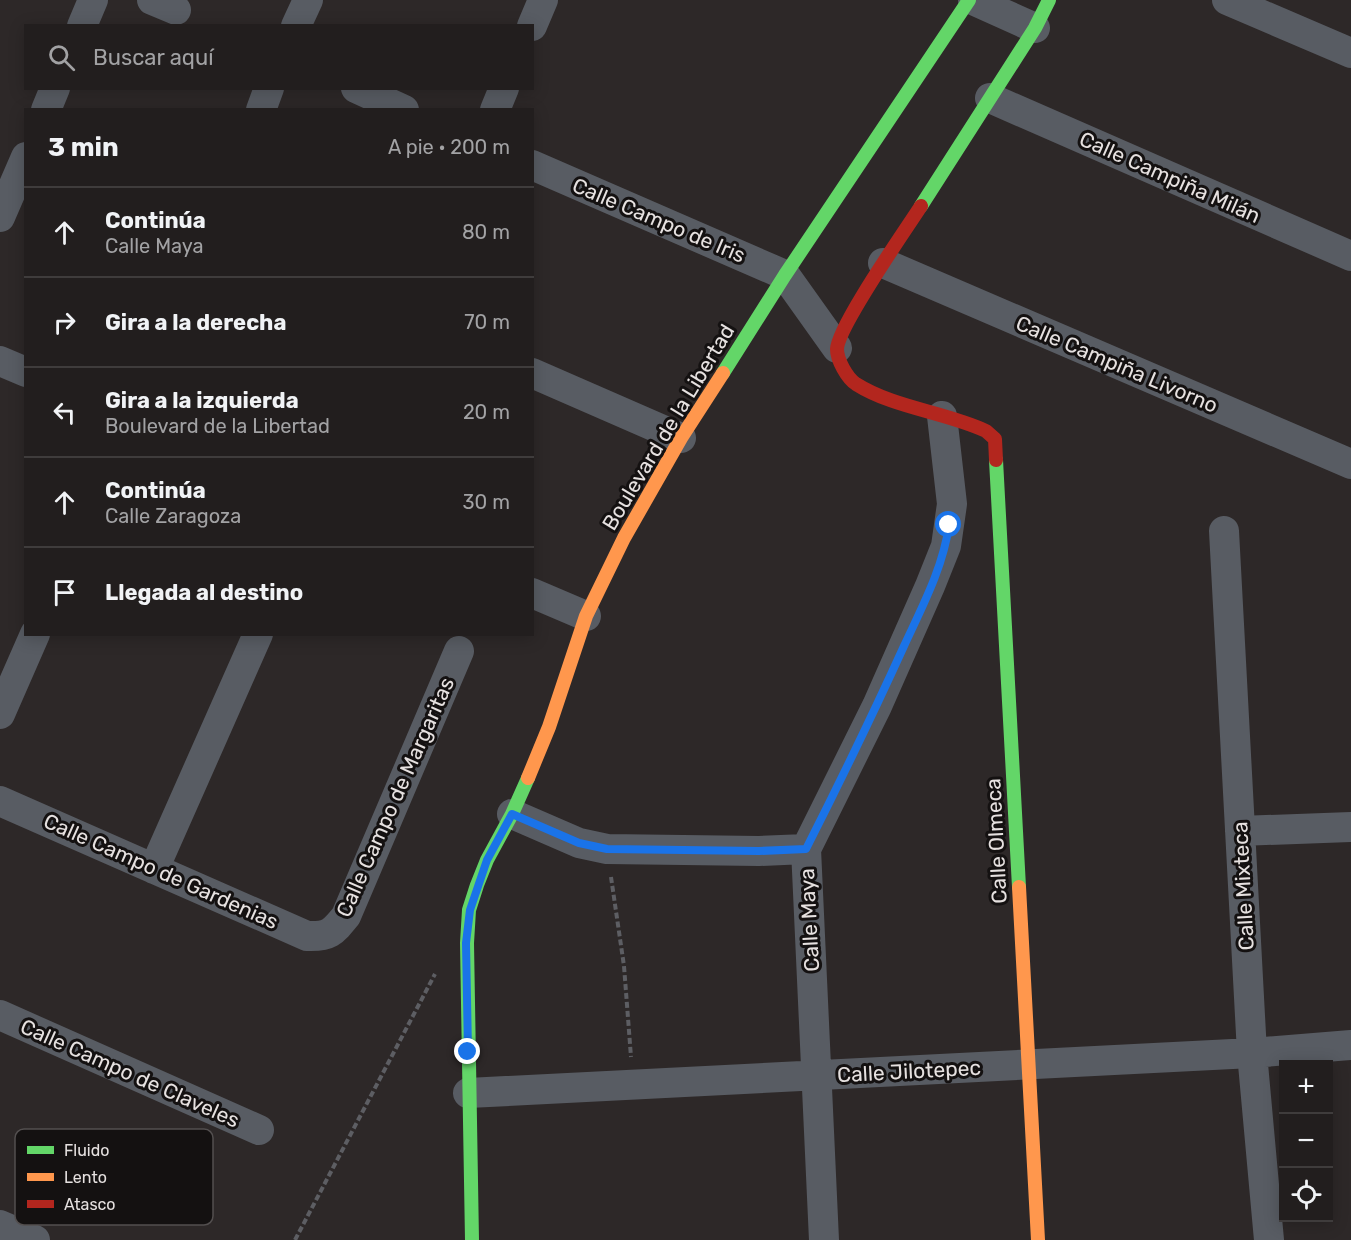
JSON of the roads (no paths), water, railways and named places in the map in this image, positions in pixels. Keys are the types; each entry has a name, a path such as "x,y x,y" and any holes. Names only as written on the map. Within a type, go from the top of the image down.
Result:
{"street":[{"path":"83,24 93,0"},
{"path":"297,24 308,0"},
{"path":"533,24 543,0"},
{"path":"971,0 1035,28"},
{"name":"Boulevard de la Libertad","path":"472,1240 466,943 470,910 487,860 512,814 549,728 586,616 624,538 681,438 785,275 971,0"},
{"path":"837,348 845,325 1035,28 1049,0"},
{"path":"1227,0 1351,53"},
{"path":"47,108 54,90"},
{"path":"262,108 268,90"},
{"path":"360,90 400,108"},
{"path":"496,108 503,90"},
{"name":"Calle Campiña Milán","path":"990,98 1351,256"},
{"path":"0,217 24,162"},
{"name":"Calle Campo de Iris","path":"534,166 785,275"},
{"name":"Calle Campiña Livorno","path":"883,263 1351,464"},
{"path":"785,275 837,348 840,363 854,383 882,396 942,416"},
{"path":"0,361 24,371"},
{"path":"534,374 681,438"},
{"name":"Calle Olmeca","path":"942,416 975,426 995,439 1038,1240"},
{"name":"Calle Maya","path":"824,1240 806,849 877,706 946,546 952,504 942,416"},
{"name":"Calle Mixteca","path":"1224,531 1252,1053 1269,1240"},
{"path":"534,593 586,616"},
{"path":"0,714 34,636"},
{"path":"154,869 257,636"},
{"name":"Calle Campo de Margaritas","path":"322,937 335,930 346,916 459,651"},
{"name":"Calle Campo de Gardenias","path":"0,801 307,936 322,937"},
{"path":"512,814 579,843 607,849 759,851 806,849"},
{"path":"1240,831 1351,827"},
{"name":"Calle Campo de Claveles","path":"0,1015 259,1130"},
{"name":"Calle Jilotepec","path":"468,1093 1252,1053 1351,1045"},
{"path":"0,1225 35,1240"}]}
